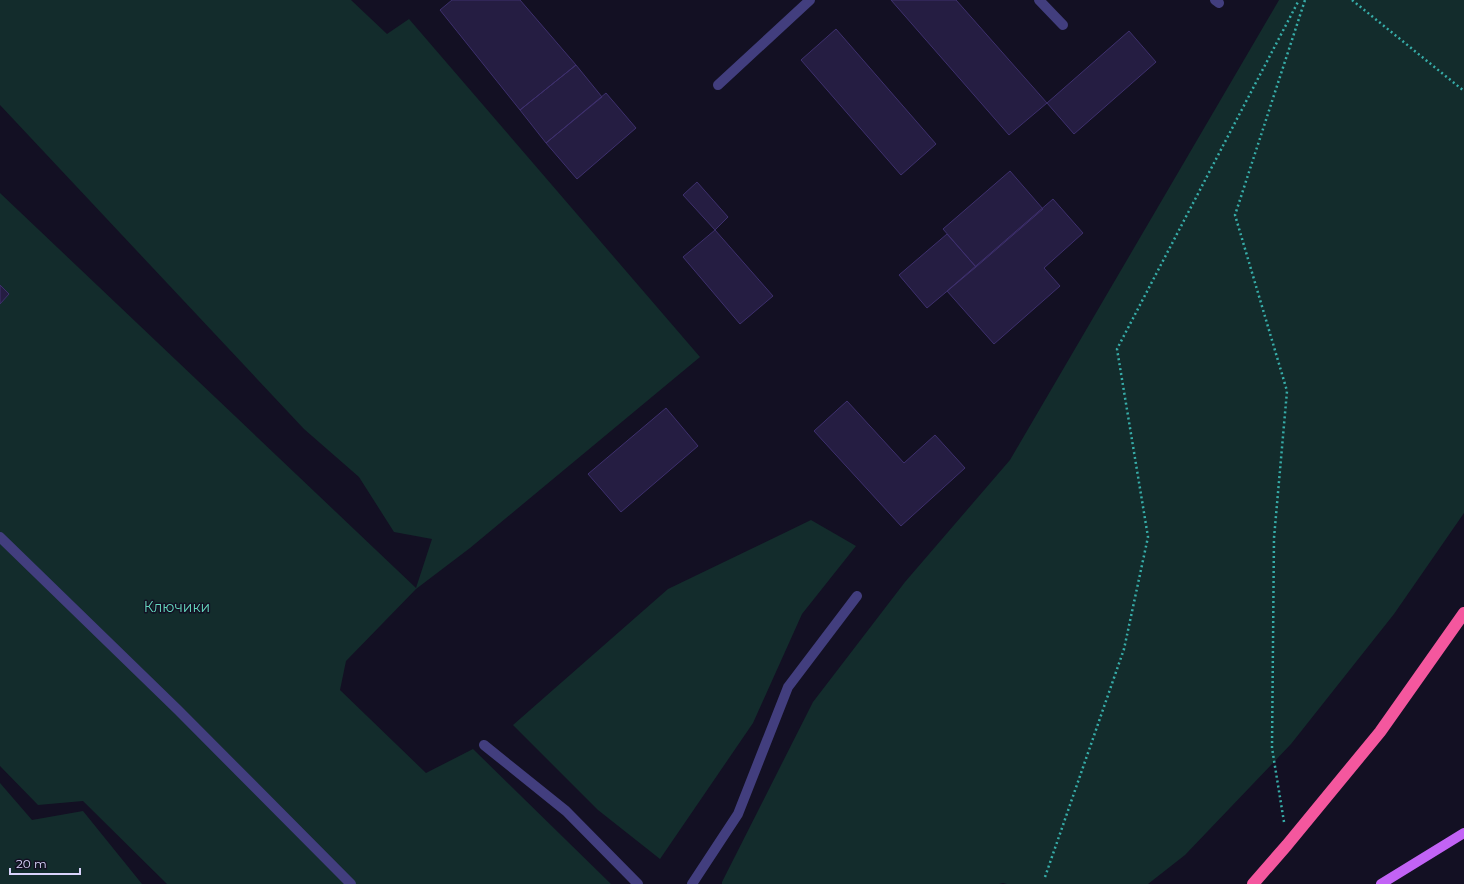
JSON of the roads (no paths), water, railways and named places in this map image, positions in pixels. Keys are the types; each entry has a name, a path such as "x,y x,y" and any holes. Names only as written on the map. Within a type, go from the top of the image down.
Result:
{"highway":[{"path":"1253,884 1380,732 1464,613"}],"main road":[{"path":"1381,884 1464,833"}],"lane":[{"path":"718,85 810,0"},
{"path":"1039,0 1063,25"},
{"path":"0,537 172,705 351,884"},
{"path":"692,884 738,814 788,687 857,596"},
{"path":"484,745 566,811 638,884"}],"park label":[{"name":"Ключики","path":"177,607"}]}
